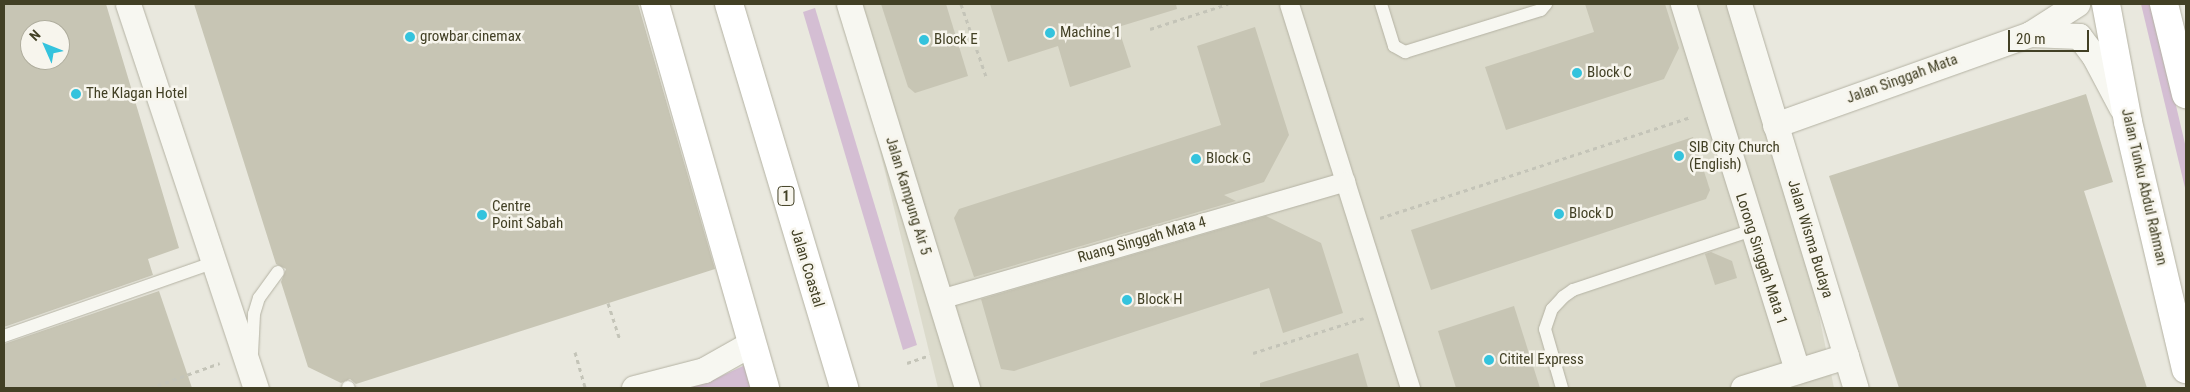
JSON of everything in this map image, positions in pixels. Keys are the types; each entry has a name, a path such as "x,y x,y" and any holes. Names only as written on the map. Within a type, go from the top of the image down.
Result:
{"main road":[{"path":"655,4 765,388"},
{"name":"Jalan Coastal","path":"729,4 844,388"},
{"name":"Jalan Tunku Abdul Rahman","path":"2106,4 2128,122 2186,369"},
{"path":"2164,4 2186,94"}],"street":[{"path":"128,4 251,372"},
{"name":"Jalan Kampung Air 5","path":"849,4 967,388"},
{"path":"1289,4 1410,388"},
{"name":"Lorong Singgah Mata 1","path":"1683,4 1797,371"},
{"name":"Jalan Wisma Budaya","path":"1739,4 1856,388"},
{"name":"Jalan Singgah Mata","path":"1775,125 2030,34 2076,4"},
{"name":"Jalan Singgah Mata","path":"2030,34 2079,36 2094,56 2128,122"},
{"name":"Ruang Singgah Mata 4","path":"940,299 1345,181"},
{"path":"634,388 704,370 752,343"},
{"path":"1743,388 1846,356"}],"lane":[{"path":"1381,4 1394,46 1399,52 1405,52 1541,10 1546,4"},
{"path":"1562,388 1545,329 1552,309 1563,297 1574,290 1752,230"},
{"path":"4,336 213,263"},
{"path":"251,372 254,314 259,298 278,272"}],"path":[{"path":"961,4 987,79"},
{"path":"1150,29 1228,4"},
{"path":"1359,225 1715,109"},
{"path":"608,303 620,339"},
{"path":"1253,352 1386,312"},
{"path":"575,352 585,388"},
{"path":"150,388 251,372"}],"shaded area":[{"path":"844,4 1727,4 1809,267 1834,388 938,388"},
{"path":"2141,4 2152,4 2186,148 2186,192"},
{"path":"815,8 917,345 903,350 803,12"},
{"path":"756,352 766,388 679,388 713,380 743,366"}],"building":[{"path":"4,4 106,4 179,248 148,259 153,275 4,327"},
{"name":"Centre Point Sabah","path":"194,4 638,4 715,269 356,384 350,379 341,383 308,367 281,282 286,269 276,264"},
{"name":"Block E","path":"881,4 946,4 968,76 915,93 908,87"},
{"name":"Machine 1","path":"990,4 1176,4 1177,9 1118,27 1131,67 1070,87 1058,46 1008,62"},
{"name":"Block C","path":"1585,4 1665,4 1679,48 1664,79 1506,130 1485,67 1594,32"},
{"name":"Block G","path":"1255,27 1289,135 1264,182 1224,195 1236,201 974,277 954,218 959,209 1221,125 1197,46"},
{"path":"2086,94 2113,182 2084,191 2147,388 1899,388 1829,176"},
{"name":"Block D","path":"1693,137 1710,190 1706,199 1431,290 1411,230"},
{"name":"Block H","path":"1266,216 1321,243 1343,313 1283,333 1269,288 1014,371 1001,369 981,299"},
{"path":"1711,252 1732,261 1737,278 1715,285 1705,254"},
{"path":"159,291 192,388 4,388 4,344"},
{"name":"Cititel Express","path":"1514,306 1540,388 1456,388 1438,331"},
{"path":"1358,353 1368,388 1260,388 1260,383"}],"place":[{"name":"Machine 1","path":"1050,33"},
{"name":"growbar cinemax","path":"410,37"},
{"name":"Block E","path":"924,40"},
{"name":"Block C","path":"1577,73"},
{"name":"The Klagan Hotel","path":"76,94"},
{"name":"SIB City Church (English)","path":"1679,156"},
{"name":"Block G","path":"1196,159"},
{"name":"Block D","path":"1559,214"},
{"name":"Centre Point Sabah","path":"482,215"},
{"name":"Block H","path":"1127,300"},
{"name":"Cititel Express","path":"1489,360"}]}
